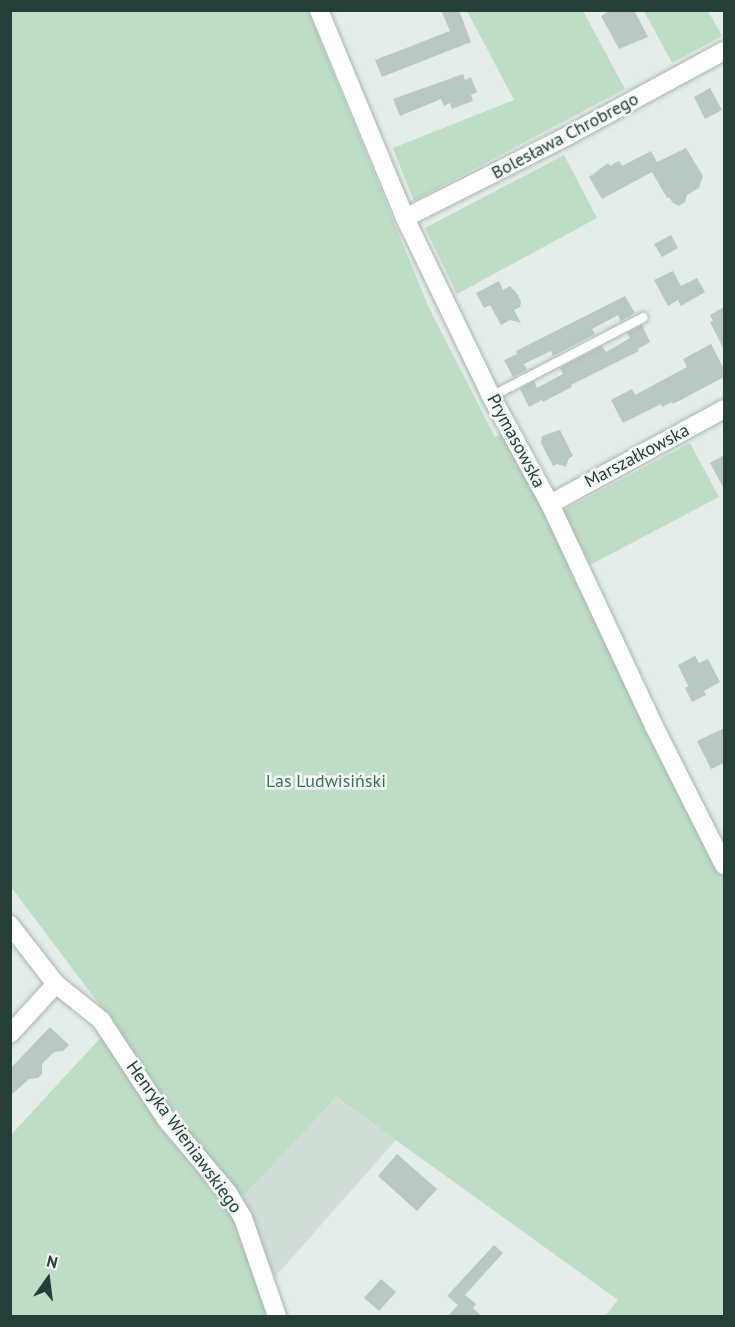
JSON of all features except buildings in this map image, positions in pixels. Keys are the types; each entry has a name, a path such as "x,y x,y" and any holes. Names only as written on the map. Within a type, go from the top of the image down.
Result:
{"street":[{"name":"Prymasowska","path":"319,10 405,218 491,396 550,504 654,726 724,865"},
{"name":"Bolesława Chrobrego","path":"405,218 569,135 724,51"},
{"name":"Marszałkowska","path":"550,504 724,409"},
{"name":"Henryka Wieniawskiego","path":"10,925 56,984 101,1020 166,1119 228,1193 243,1218 277,1317"},
{"path":"10,1034 56,984"}],"lane":[{"path":"491,396 643,317"}],"shaded area":[{"path":"335,1097 396,1140 275,1277 240,1200"}],"green space":[{"name":"Las Ludwisiński","path":"10,11 308,11 429,308 495,437 506,431 724,878 724,1316 605,1316 618,1300 336,1097 240,1200 168,1113 114,1024 11,887"},
{"path":"467,11 583,11 625,89 414,201 393,148 514,100"},
{"path":"644,11 708,11 722,36 672,63"},
{"path":"564,155 597,218 457,294 425,228"},
{"path":"690,443 719,497 590,565 562,511"},
{"path":"104,1034 158,1125 231,1212 270,1316 11,1316 10,1136"}]}
